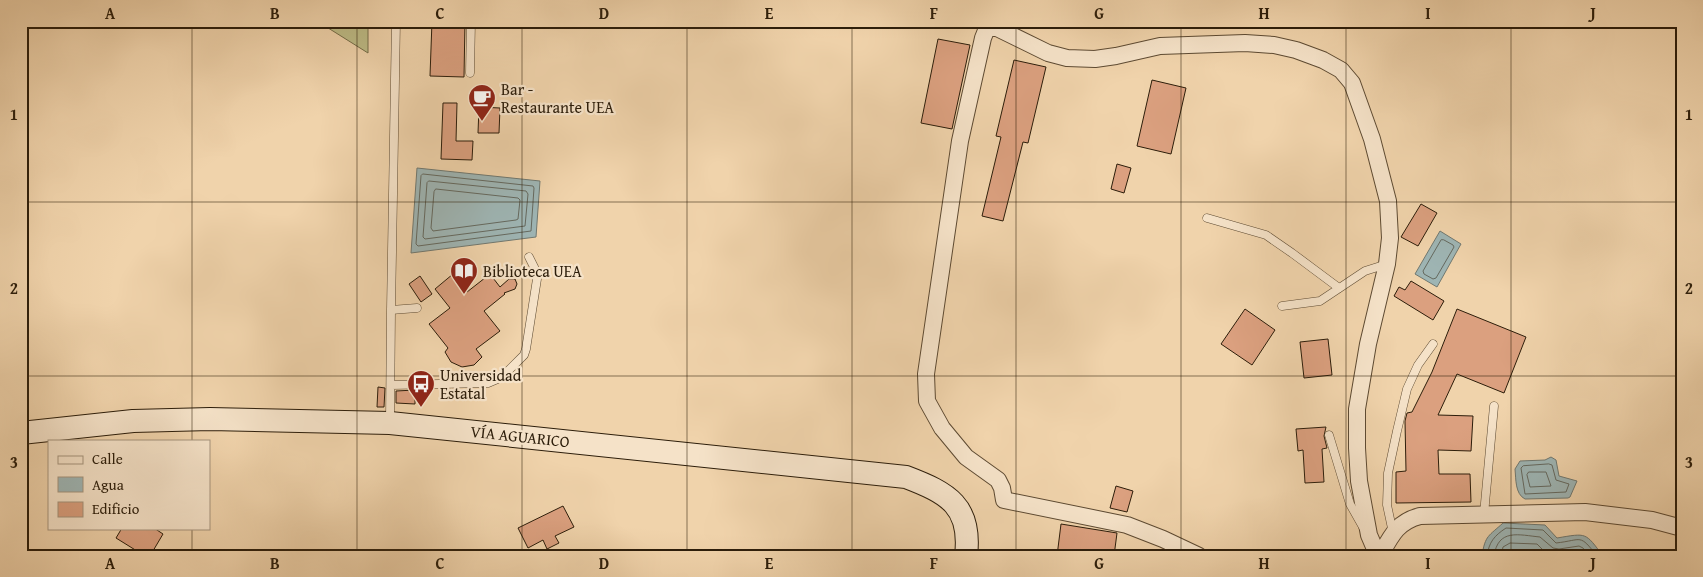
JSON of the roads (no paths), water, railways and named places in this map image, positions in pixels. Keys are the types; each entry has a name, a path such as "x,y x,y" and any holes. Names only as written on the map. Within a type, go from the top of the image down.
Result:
{"street":[{"path":"1199,556 1127,525 1004,500 1002,488 998,480 966,457 942,428 927,401 926,374 960,141 986,24 1048,53 1067,58 1095,59 1160,46 1245,43 1274,45 1296,50 1323,60 1340,70 1352,83 1372,139 1388,201 1390,238 1387,264 1368,344 1357,409 1359,481 1369,535 1379,556"},
{"name":"VÍA AGUARICO","path":"21,433 133,421 210,420 390,423 906,476 930,486 952,501 964,517 968,543 966,556"},
{"path":"1379,556 1393,533 1409,518 1420,516 1585,512 1652,520 1682,528"}],"lane":[{"path":"390,423 390,310 396,21"},
{"path":"470,73 471,21"},
{"path":"1207,218 1266,235 1340,288"},
{"path":"391,385 488,383 506,374 519,361 526,349 537,278 529,257"},
{"path":"1282,306 1320,301 1365,271 1387,264"},
{"path":"390,310 417,308"},
{"path":"1393,533 1387,505 1388,473 1407,389 1418,365 1433,344"},
{"path":"1484,514 1494,406"},
{"path":"1329,435 1350,504 1358,520 1369,535"}],"water":[{"path":"417,168 540,181 536,237 411,253"},
{"path":"1440,231 1461,244 1437,287 1415,274"},
{"path":"1551,457 1556,460 1559,476 1577,481 1570,497 1525,499 1522,497 1519,494 1516,482 1515,469 1520,461 1545,460"},
{"path":"1503,523 1545,525 1557,538 1574,535 1584,536 1592,542 1603,556 1482,556 1486,540"}],"place":[{"name":"Bar - Restaurante UEA","path":"482,122"},
{"name":"Biblioteca UEA","path":"464,295"},
{"name":"Universidad Estatal","path":"421,408"}]}
